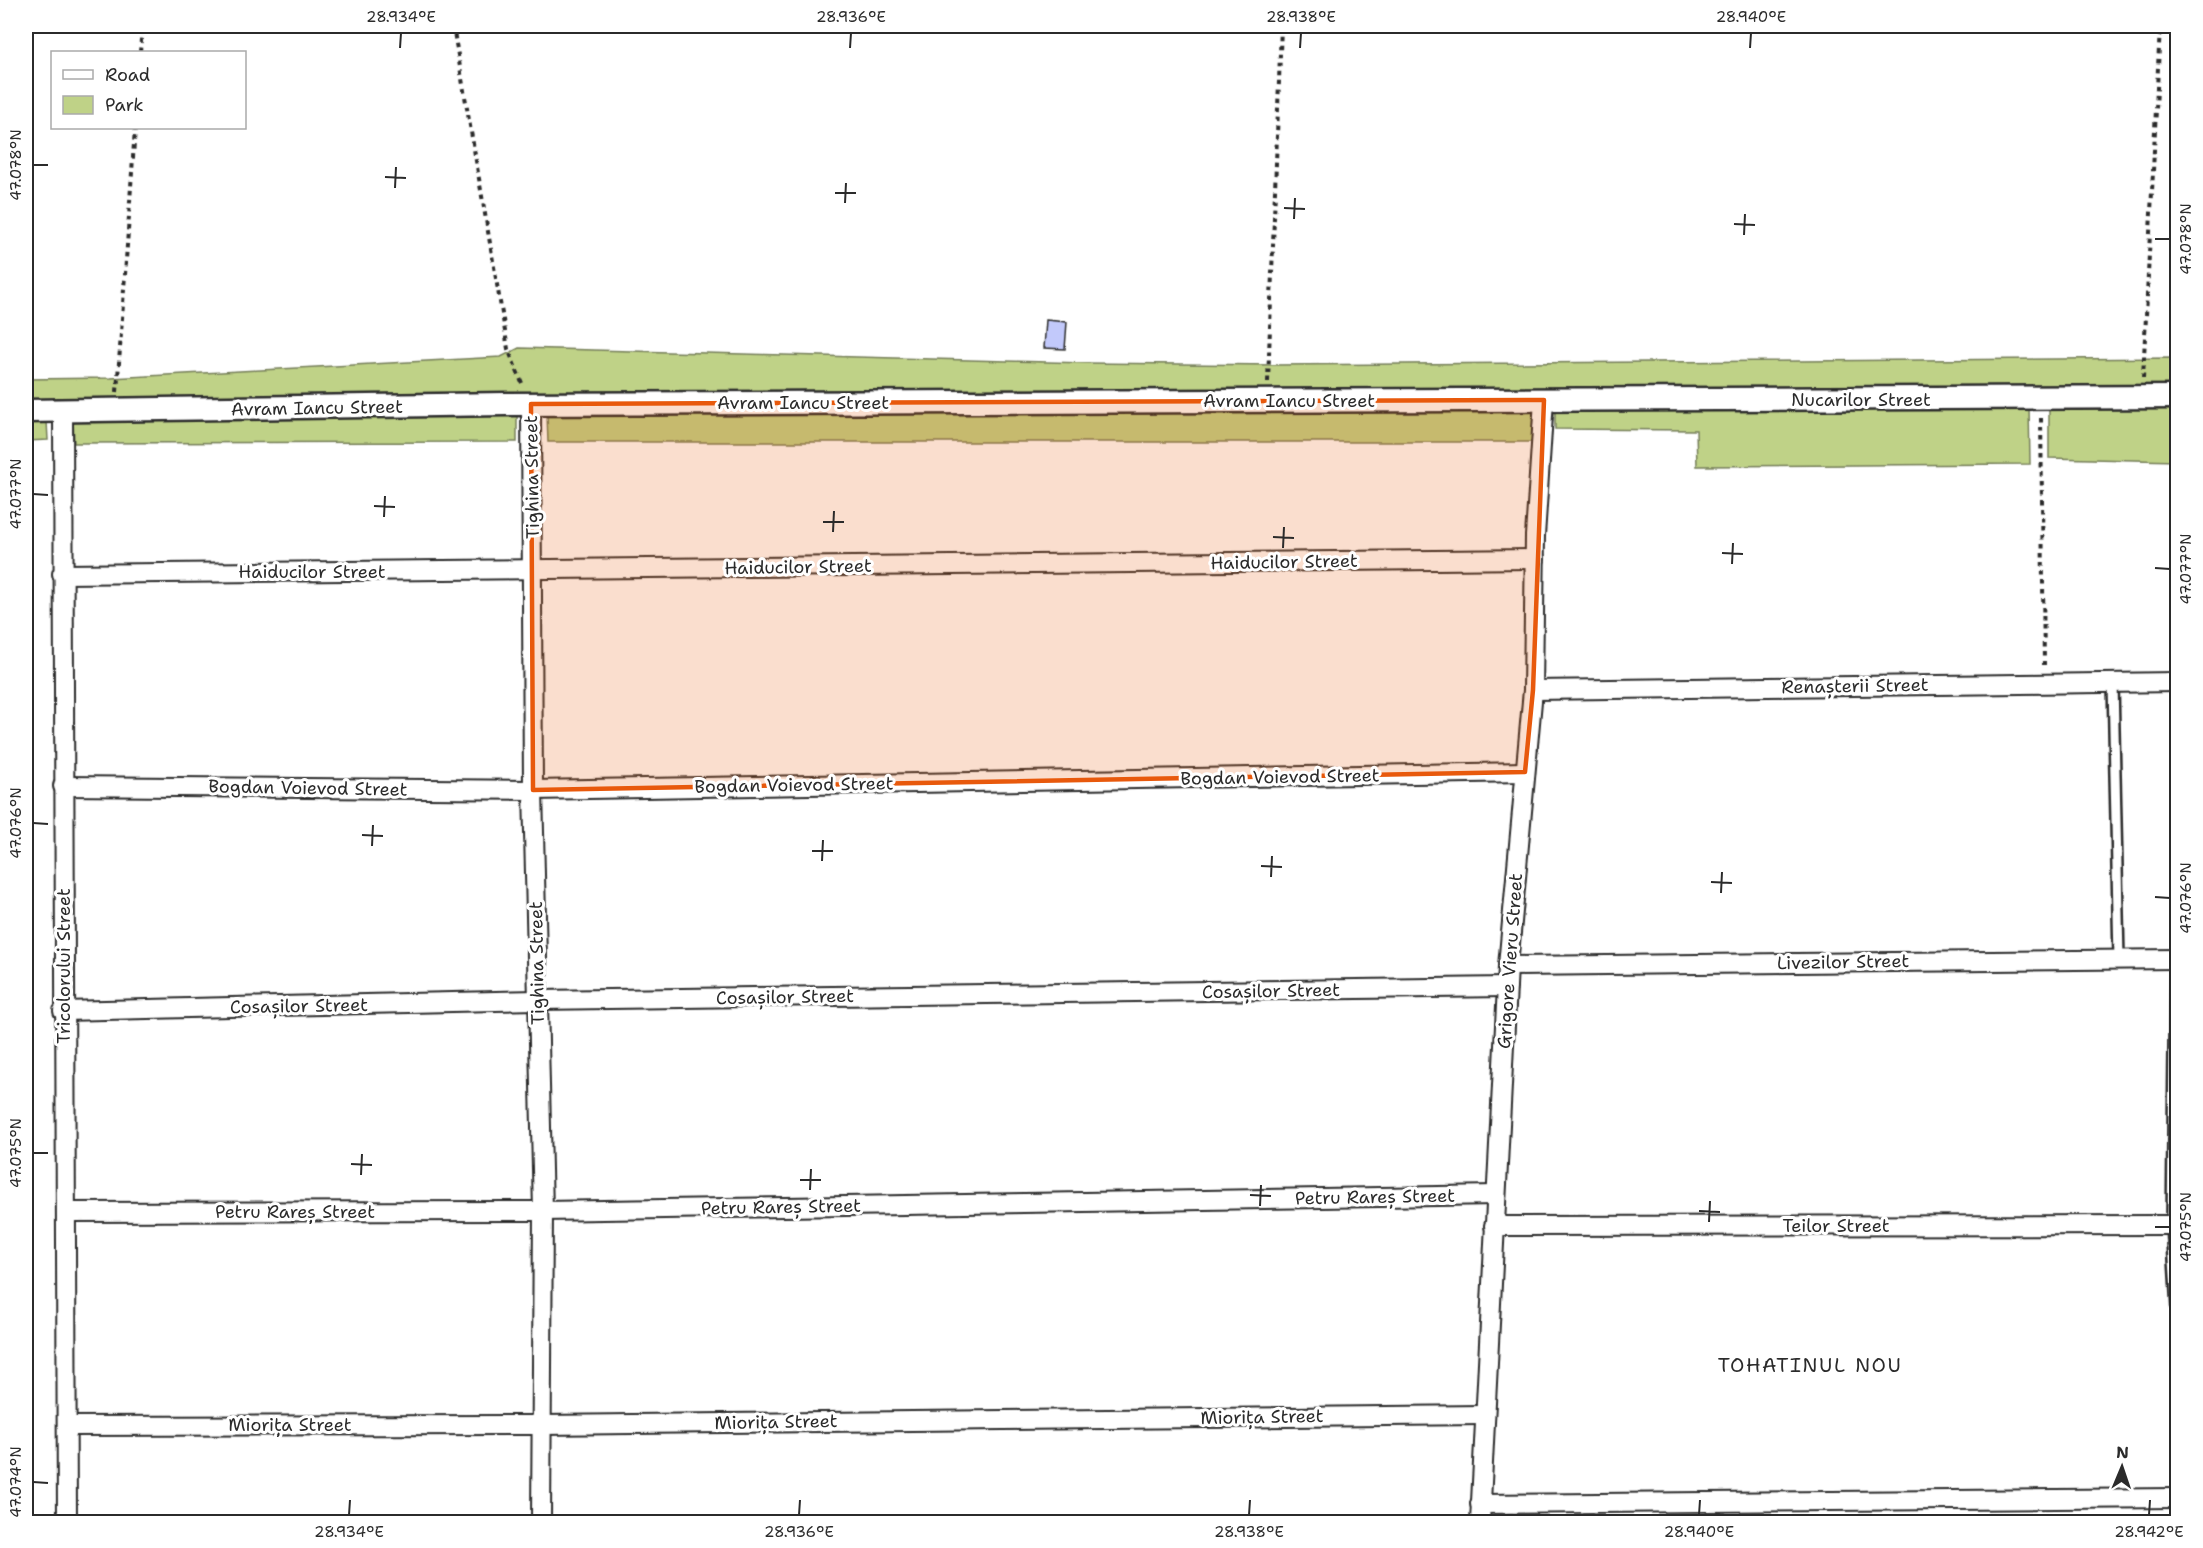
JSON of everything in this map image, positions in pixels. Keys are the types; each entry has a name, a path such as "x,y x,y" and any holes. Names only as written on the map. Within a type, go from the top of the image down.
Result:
{"street":[{"name":"Nucarilor Street","path":"1544,400 2178,397"},
{"name":"Avram Iancu Street","path":"26,411 531,404 1544,400"},
{"name":"Grigore Vieru Street","path":"1480,1522 1508,966 1533,690 1535,559 1544,400"},
{"name":"Tighina Street","path":"531,404 534,570 533,790 543,1211 541,1522"},
{"name":"Tricolorului Street","path":"63,410 63,1011 67,1522"},
{"name":"Haiducilor Street","path":"62,574 1535,559"},
{"name":"Renașterii Street","path":"1533,690 2178,682"},
{"name":"Bogdan Voievod Street","path":"63,786 533,790 1526,772"},
{"name":"Livezilor Street","path":"1508,966 2176,959"},
{"name":"Cosașilor Street","path":"63,1011 538,1000 1507,987"},
{"name":"Petru Rareș Street","path":"66,1212 543,1211 1496,1195"},
{"name":"Teilor Street","path":"1494,1226 2175,1226"},
{"name":"Miorița Street","path":"67,1426 541,1425 1485,1415"},
{"path":"1480,1504 2178,1498"}],"lane":[{"path":"2113,683 2119,959"},
{"path":"2176,959 2175,1226 2178,1327"}],"path":[{"path":"140,51 142,26"},
{"path":"453,26 508,349 531,404"},
{"path":"1268,400 1281,26"},
{"path":"2142,397 2160,26"},
{"path":"116,410 135,129"},
{"path":"2040,398 2045,684"}],"highlighted area":[{"path":"1544,400 1533,690 1525,772 533,790 531,404"}],"green space":[{"path":"519,348 1086,363 1275,365 2178,358 2177,386 26,401 26,379 111,378 501,357"},
{"path":"2049,404 2177,404 2177,461 2049,458"},
{"path":"2029,406 2030,464 1697,466 1696,430 1555,429 1555,410"},
{"path":"1535,410 1533,442 548,442 547,414"},
{"path":"517,415 517,442 74,443 73,420"},
{"path":"26,422 47,422 48,440 26,441"}],"building":[{"path":"1046,320 1067,322 1065,349 1044,348"}],"district":[{"name":"TOHATINUL NOU","path":"1810,1365"}]}
